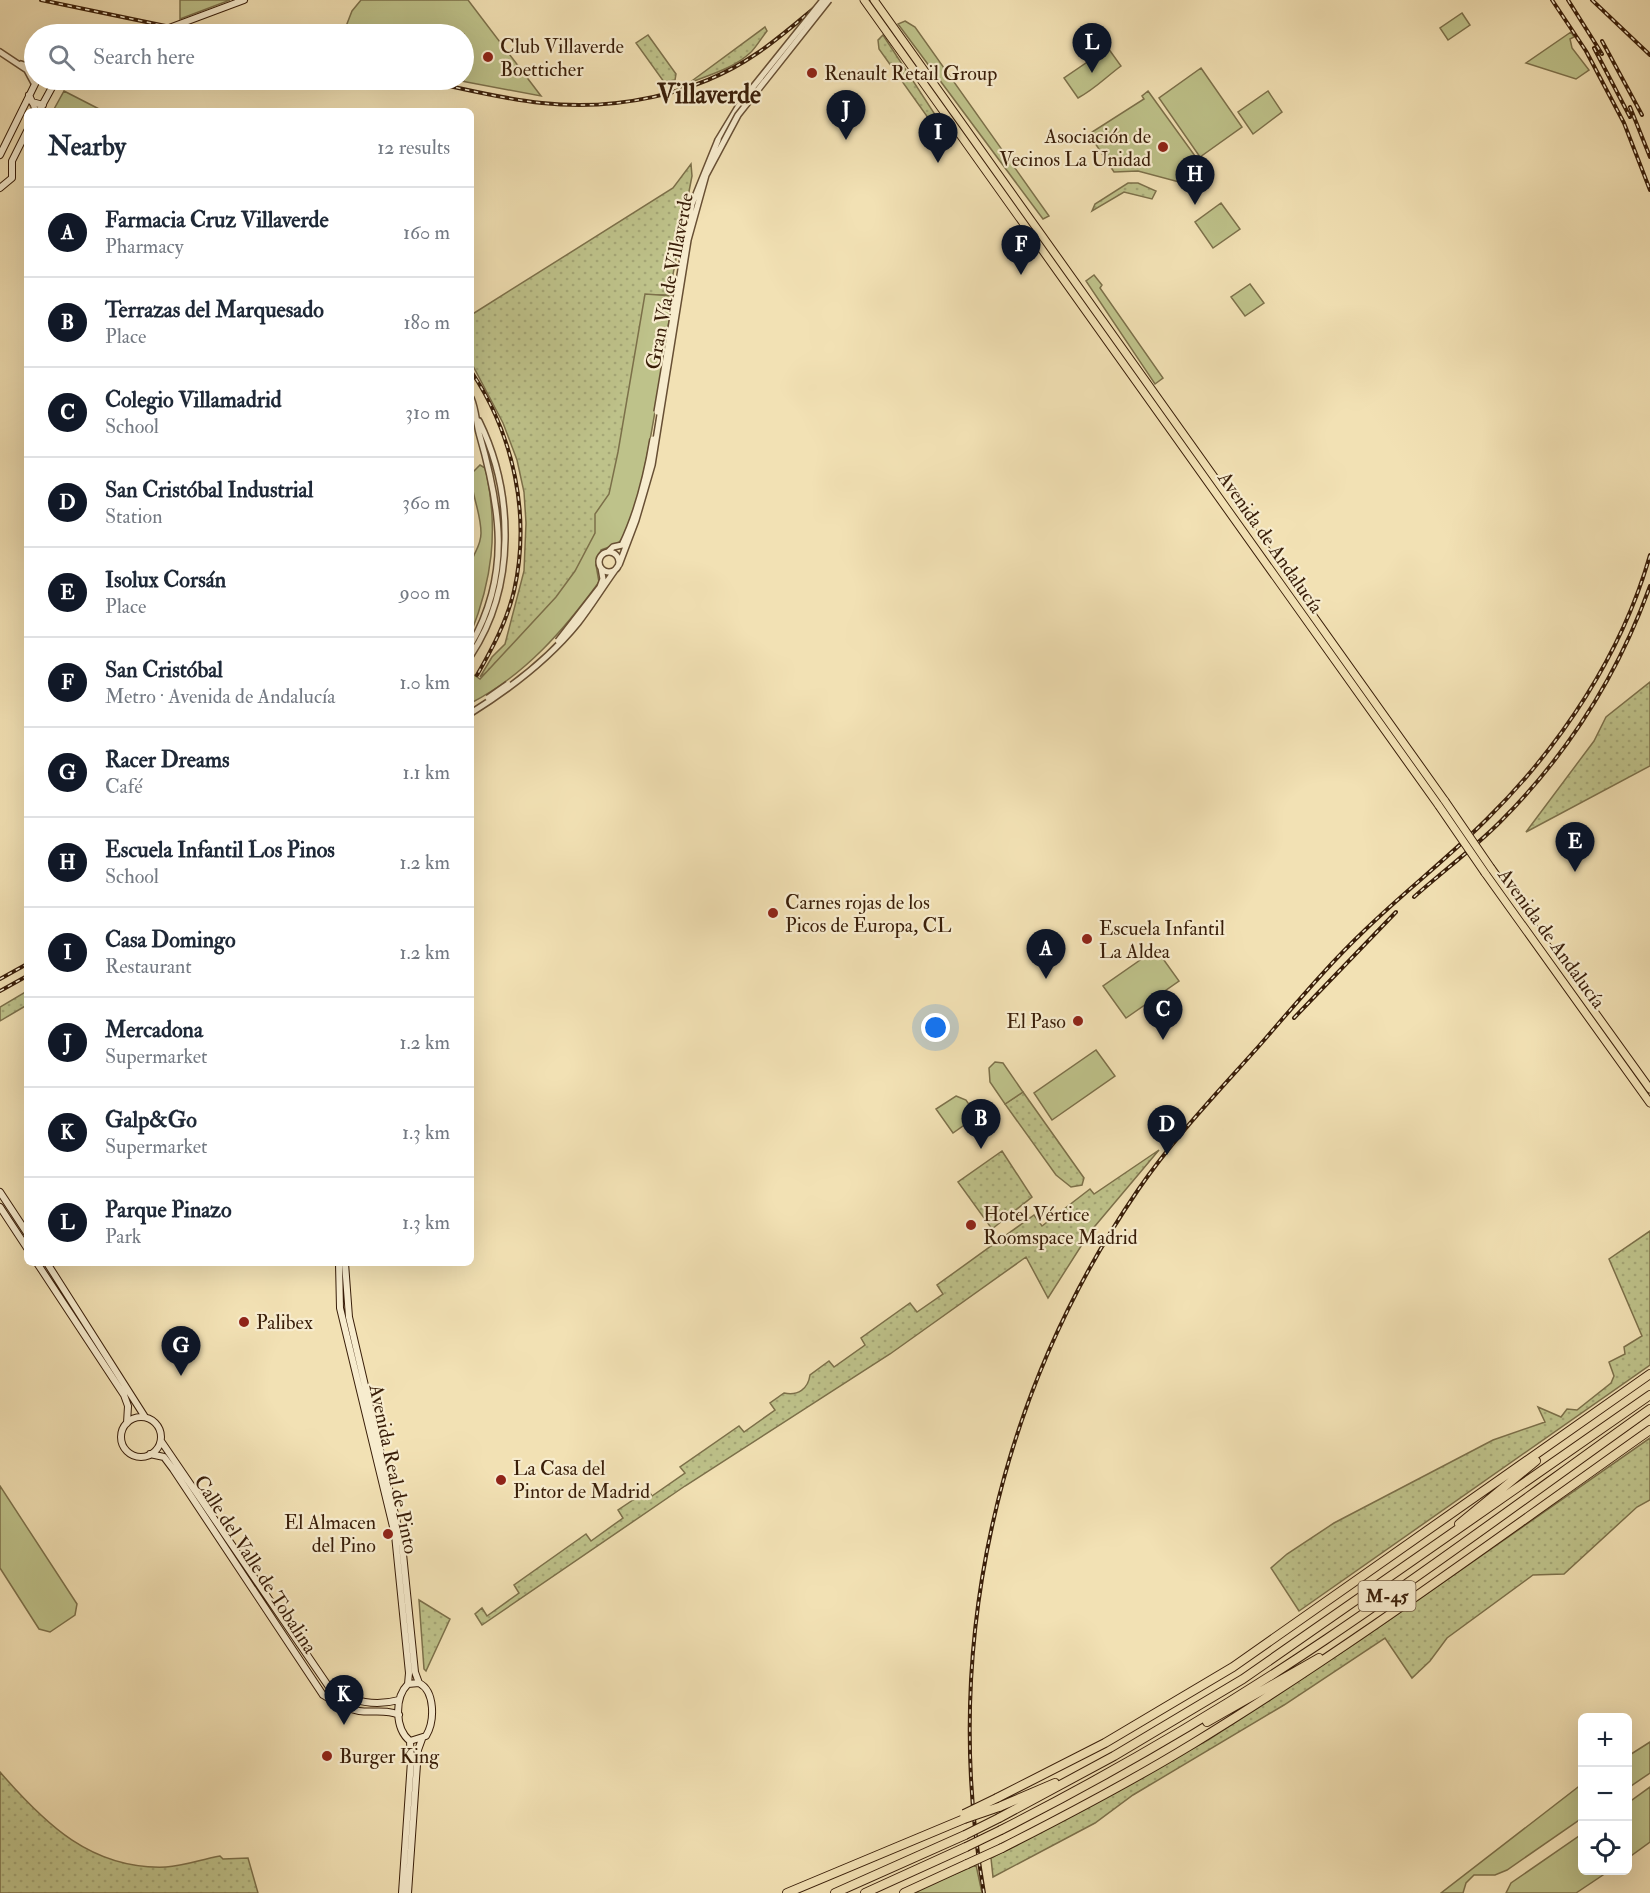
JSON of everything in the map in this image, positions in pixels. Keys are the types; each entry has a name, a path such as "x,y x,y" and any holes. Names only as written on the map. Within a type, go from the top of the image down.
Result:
{"highway":[{"path":"998,1803 1105,1743 1233,1666 1650,1373"},
{"name":"M-45","path":"835,1893 999,1818 1114,1756 1244,1679 1650,1395"},
{"name":"M-45","path":"865,1893 1001,1830 1115,1770 1188,1727 1326,1639 1650,1409"},
{"path":"1409,1565 1579,1424"},
{"path":"904,1893 1002,1848 1192,1745 1359,1635 1650,1432"},
{"path":"1115,1770 1155,1752 1359,1635"},
{"path":"787,1893 1114,1756"}],"main road":[{"path":"180,24 244,0"},
{"name":"Avenida de Andalucía","path":"864,0 1439,806 1650,1089"},
{"name":"Avenida de Andalucía","path":"874,0 1445,801 1488,870 1650,1103"},
{"path":"25,108 33,90"},
{"path":"42,108 51,90"},
{"path":"30,99 39,108"},
{"path":"0,153 24,110"},
{"path":"0,188 12,178 12,161 24,137"},
{"path":"0,1192 24,1228"},
{"path":"0,1207 24,1243"},
{"path":"39,1266 124,1395 128,1406 127,1423"},
{"path":"49,1266 145,1417 158,1426 161,1441 150,1454 140,1456 126,1449 122,1432 127,1423 134,1418 145,1417"},
{"name":"Avenida Real de Pinto","path":"339,1266 340,1308 395,1535 410,1673 408,1684"},
{"name":"Avenida Real de Pinto","path":"345,1266 349,1317 402,1544 416,1672 419,1683 427,1688 431,1696 429,1730 422,1739"},
{"name":"Calle del Valle de Tobalina","path":"161,1441 329,1687 343,1697 363,1703 386,1704 399,1700"},
{"name":"Calle del Valle de Tobalina","path":"150,1454 164,1457 173,1469 323,1695 353,1709 387,1711 399,1715"},
{"path":"408,1893 417,1764 422,1739 410,1741 403,1736 399,1700 402,1690 408,1684 419,1683"},
{"path":"402,1893 411,1761 410,1741"}],"street":[{"name":"Gran Vía de Villaverde","path":"608,552 623,542 645,478 684,241 701,176 718,140 741,102 823,0"},
{"name":"Gran Vía de Villaverde","path":"474,709 520,680 561,643 618,566 639,513 652,465 688,240 706,175 718,147 738,115 829,0"},
{"path":"0,52 24,65"},
{"path":"17,62 24,68"},
{"path":"474,408 493,456 502,494 504,563 490,618 474,649"},
{"path":"474,636 492,587 499,537 496,495 477,417"},
{"path":"608,552 617,556 618,566 611,572 601,568 600,557 608,552"},
{"name":"Gran Vía de Villaverde","path":"474,709 519,676 558,640 600,587 603,579 601,568"}],"green space":[{"path":"180,0 230,0 180,19"},
{"name":"Club Villaverde Boetticher","path":"361,0 468,0 541,96 474,83 474,24 347,24 352,11"},
{"path":"1462,13 1470,25 1448,40 1440,28"},
{"path":"905,21 915,27 1049,216 1043,219 898,24"},
{"path":"765,27 767,31 744,58 721,71 689,83"},
{"path":"1571,32 1574,37 1570,39 1572,48 1589,70 1576,79 1526,63"},
{"path":"648,35 676,74 675,80 664,82 636,43"},
{"path":"883,35 934,113 937,121 935,124 931,122 879,49 878,40"},
{"path":"1108,48 1121,66 1078,98 1064,78"},
{"path":"1201,68 1242,127 1200,157 1159,98"},
{"path":"64,91 97,108 55,108"},
{"path":"1148,91 1203,167 1179,182 1138,171 1114,172 1089,134 1144,99 1142,96"},
{"path":"1268,91 1282,112 1253,134 1238,112"},
{"path":"691,164 692,176 669,295 652,295 618,494 584,569 510,655 480,677 492,657 505,644 524,571 526,523 524,492 517,460 503,423 474,368 474,313 673,188"},
{"path":"1128,183 1138,183 1156,191 1152,199 1124,192 1092,211 1095,204"},
{"path":"1221,203 1240,229 1213,248 1195,222"},
{"path":"1094,275 1102,285 1100,288 1163,378 1155,384 1086,281"},
{"path":"1250,284 1264,303 1245,316 1231,297"},
{"path":"645,294 673,296 645,468 627,529 618,543 601,550 596,565 599,582 557,634 509,679 474,701 474,675 480,679 556,597 575,571 595,533 595,514 609,494"},
{"path":"480,465 485,468 490,497 492,536 488,575 474,624 474,555 480,542 481,533 474,494 474,471"},
{"path":"1650,682 1650,766 1526,832 1594,741 1606,717"},
{"path":"1156,949 1179,981 1126,1018 1103,986"},
{"path":"24,993 24,1007 0,1021 0,1007"},
{"path":"1096,1050 1115,1076 1052,1120 1034,1093"},
{"path":"995,1062 1003,1063 1023,1092 1005,1104 990,1082 989,1068"},
{"path":"1023,1092 1084,1178 1082,1185 1071,1187 1056,1175 1005,1104"},
{"path":"956,1096 966,1100 977,1116 953,1133 936,1109"},
{"path":"1159,1150 1090,1232 1048,1298 1026,1257 890,1354 685,1486 482,1625 475,1614 482,1608 487,1616 519,1593 514,1585 586,1534 591,1541 623,1518 618,1510 648,1490 652,1496 685,1473 680,1467 739,1426 744,1432 775,1410 770,1403 784,1393 794,1393 805,1388 810,1375 829,1361 834,1367 865,1345 861,1338 910,1303 917,1312 943,1294 937,1285 1034,1215 1042,1226 1090,1189 1094,1194"},
{"path":"1002,1151 1032,1197 992,1229 958,1182"},
{"path":"1650,1231 1650,1365 1299,1611 1271,1568 1287,1554 1334,1523 1493,1440 1545,1422 1538,1407 1561,1417 1567,1409 1577,1410 1611,1383 1614,1376 1609,1362 1625,1354 1624,1347 1642,1336 1609,1259"},
{"path":"1650,1438 1650,1500 1637,1507 1564,1574 1533,1575 1447,1638 1430,1661 1412,1678 1385,1638 1284,1705 1133,1795 1095,1823 993,1877 991,1858 1208,1740 1362,1639"},
{"path":"0,1486 77,1604 75,1615 50,1632 39,1629 0,1568"},
{"path":"419,1600 450,1619 426,1671 424,1669"},
{"path":"1650,1742 1650,1773 1632,1785 1632,1767 1632,1753"},
{"path":"0,1772 53,1826 93,1852 115,1861 139,1866 166,1867 220,1856 223,1859 248,1858 258,1893 0,1893"},
{"path":"1578,1787 1578,1821 1507,1870 1495,1875 1474,1875 1466,1883 1463,1893 1441,1893"},
{"path":"1650,1787 1650,1842 1632,1855 1632,1821 1632,1800"},
{"path":"1578,1837 1578,1875 1603,1875 1576,1893 1506,1893 1511,1883"},
{"path":"976,1865 982,1893 910,1893"}],"railway":[{"path":"41,0 156,24"},
{"path":"468,90 527,101 569,105 626,102 654,97 681,90 733,68 774,41 824,0"},
{"path":"1552,0 1586,51 1624,123 1650,190"},
{"path":"1568,0 1602,54"},
{"path":"1592,0 1650,55"},
{"path":"1602,41 1642,115"},
{"path":"1594,48 1630,117"},
{"path":"1630,107 1650,157"},
{"path":"474,376 486,396 508,449 519,505 520,534 519,563 511,602 499,634 477,675"},
{"path":"984,1893 972,1801 970,1708 977,1617 992,1526 1016,1438 1048,1352 1089,1269 1138,1190 1166,1153 1310,987 1365,930 1487,819 1539,761 1563,730 1605,663 1623,628 1650,555"},
{"path":"1414,897 1490,832 1547,769 1588,712 1606,682 1637,619 1650,586"},
{"path":"1294,1018 1396,912"},
{"path":"0,979 24,966"},
{"path":"0,991 24,978"}],"place":[{"name":"Club Villaverde Boetticher","path":"488,57"},
{"name":"Renault Retail Group","path":"812,73"},
{"name":"Parque Pinazo","path":"1092,73"},
{"name":"Mercadona","path":"846,140"},
{"name":"Asociación de Vecinos La Unidad","path":"1163,147"},
{"name":"Casa Domingo","path":"938,163"},
{"name":"Escuela Infantil Los Pinos","path":"1195,205"},
{"name":"San Cristóbal","path":"1021,275"},
{"name":"Isolux Corsán","path":"1575,872"},
{"name":"Carnes rojas de los Picos de Europa, CL","path":"773,913"},
{"name":"Escuela Infantil La Aldea","path":"1087,939"},
{"name":"Farmacia Cruz Villaverde","path":"1046,979"},
{"name":"El Paso","path":"1078,1021"},
{"name":"Colegio Villamadrid","path":"1163,1040"},
{"name":"Terrazas del Marquesado","path":"981,1149"},
{"name":"San Cristóbal Industrial","path":"1167,1155"},
{"name":"Hotel Vértice Roomspace Madrid","path":"971,1225"},
{"name":"Palibex","path":"244,1322"},
{"name":"Racer Dreams","path":"181,1376"},
{"name":"La Casa del Pintor de Madrid","path":"501,1480"},
{"name":"El Almacen del Pino","path":"388,1534"},
{"name":"Galp&Go","path":"344,1725"},
{"name":"Burger King","path":"327,1756"}],"district":[{"name":"Villaverde","path":"709,94"}]}
